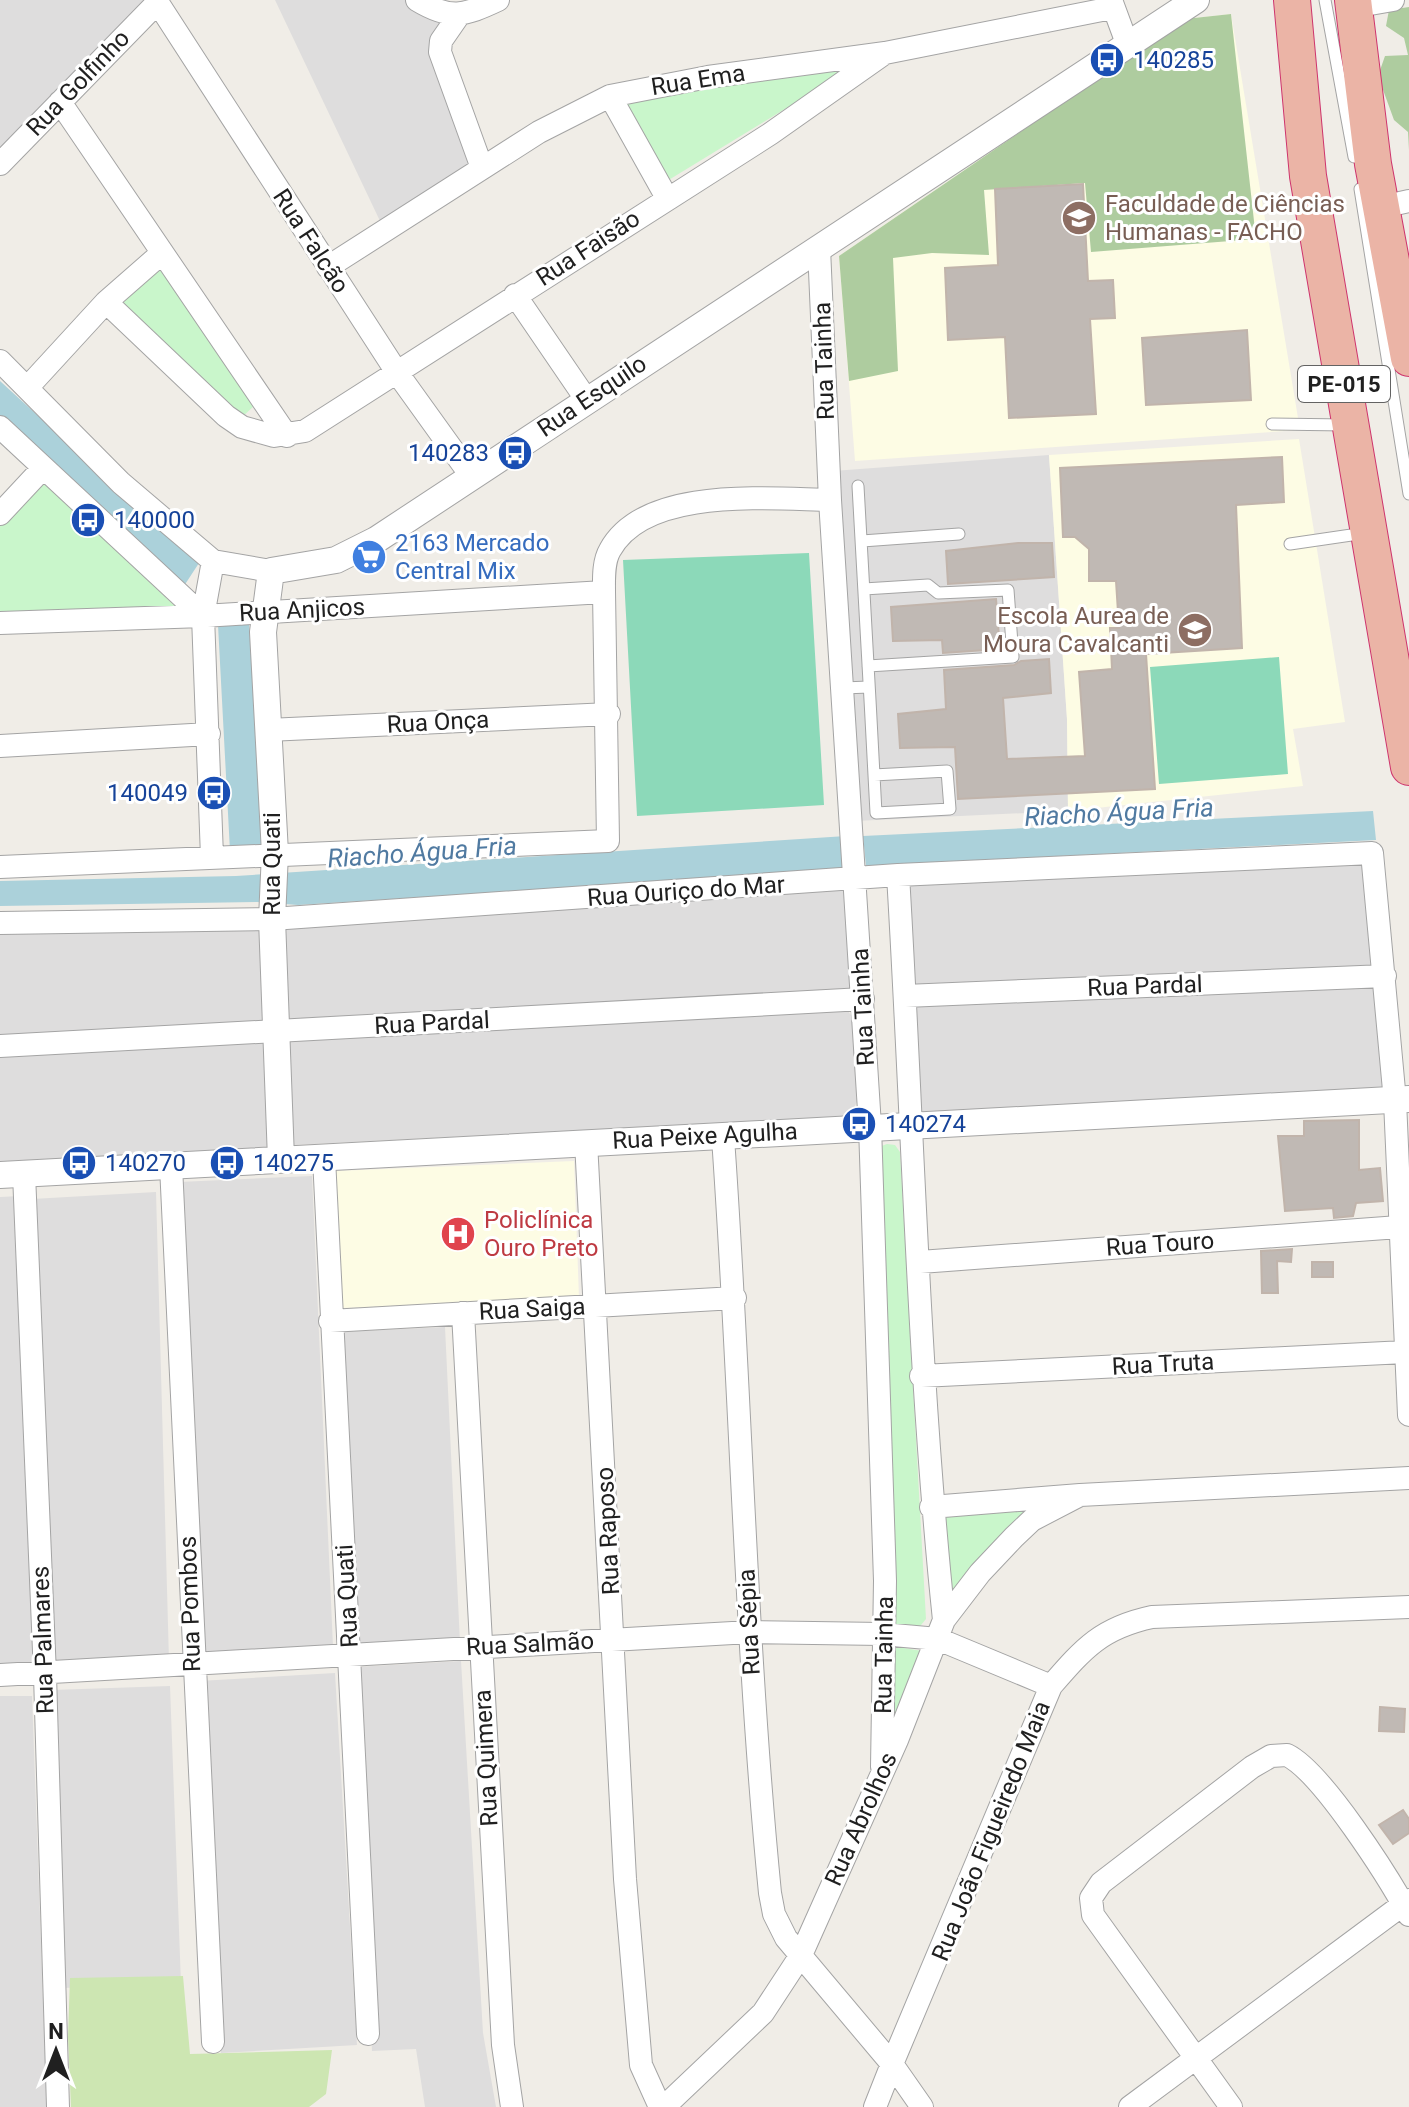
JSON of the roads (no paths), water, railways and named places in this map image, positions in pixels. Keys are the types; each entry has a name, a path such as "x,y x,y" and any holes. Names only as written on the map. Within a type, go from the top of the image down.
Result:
{"highway":[{"name":"PE-015","path":"1343,2 1395,204 1409,358"},
{"name":"PE-015","path":"1295,12 1308,176 1409,767"},
{"name":"PE-015","path":"1295,12 1306,36 1314,68 1371,436 1409,643"}],"street":[{"path":"417,0 438,13 459,15 498,0"},
{"name":"Rua Esquilo","path":"213,561 271,571 336,560 376,540 1196,0"},
{"path":"1343,2 1393,0"},
{"name":"Rua Golfinho","path":"0,164 156,2"},
{"name":"Rua Falcão","path":"156,2 398,374 472,477"},
{"path":"1111,4 1128,46"},
{"name":"Rua Ema","path":"328,267 576,110 610,96 708,77 885,53 1111,4"},
{"path":"459,15 441,41 440,52 482,168"},
{"name":"Rua Faisão","path":"287,436 305,431 398,374 515,295 770,134 885,53"},
{"path":"610,96 667,198"},
{"path":"60,102 287,436"},
{"name":"Rua Tainha","path":"819,248 830,500 870,1126 885,1581 882,1767"},
{"path":"27,388 106,302 162,253"},
{"path":"515,295 586,399"},
{"path":"106,302 226,416 252,430 287,436"},
{"path":"0,361 121,483 213,561 203,616 209,734 221,857"},
{"path":"0,427 203,616"},
{"path":"0,514 43,468"},
{"path":"0,867 608,841 609,714 604,592 608,553 624,533 646,519 687,503 730,498 830,500"},
{"name":"Rua Quati","path":"271,571 263,611 281,1159"},
{"name":"Rua Anjicos","path":"0,623 203,616 604,592"},
{"name":"Rua Onça","path":"268,730 609,714"},
{"path":"0,746 209,734"},
{"name":"Rua Ouriço do Mar","path":"0,923 272,914 855,875 1372,853 1385,976"},
{"name":"Rua Tainha","path":"898,875 920,1262 921,1376 941,1629"},
{"path":"1385,976 1402,1100 1399,1227 1409,1415"},
{"name":"Rua Pardal","path":"905,996 1385,976"},
{"name":"Rua Pardal","path":"0,1046 863,999"},
{"name":"Rua Peixe Agulha","path":"12,1174 1402,1100"},
{"name":"Rua Sépia","path":"723,1138 735,1298 750,1632 770,1893 780,1928 892,2064"},
{"name":"Rua Raposo","path":"586,1142 625,1879 641,2065 662,2107"},
{"name":"Rua Quati","path":"324,1158 368,2034"},
{"name":"Rua Pombos","path":"171,1166 192,1667 213,2042"},
{"name":"Rua Palmares","path":"12,1174 45,1675 58,2107"},
{"name":"Rua Touro","path":"920,1262 1399,1227"},
{"name":"Rua Saiga","path":"330,1321 735,1298"},
{"name":"Rua Quimera","path":"463,1313 503,2045 512,2107"},
{"name":"Rua Truta","path":"921,1376 1405,1352"},
{"name":"Rua Abrolhos","path":"931,1507 1080,1495 1409,1478"},
{"name":"Rua Abrolhos","path":"662,2107 763,2013 801,1955 882,1767 897,1740 941,1629 980,1573 1014,1537 1032,1520 1080,1495"},
{"name":"Rua João Figueiredo Maia","path":"875,2107 1051,1686 1087,1644 1127,1623 1179,1614 1409,1607"},
{"name":"Rua Salmão","path":"0,1675 192,1667 480,1646 750,1632 882,1634 941,1629 1051,1686"},
{"path":"1130,2107 1197,2058 1407,1906 1316,1779 1287,1755 1271,1756 1252,1767 1101,1883 1091,1898 1093,1915 1197,2058 1231,2107"},
{"path":"892,2064 922,2107"}],"lane":[{"path":"1343,2 1342,78 1409,494"},
{"path":"1272,424 1351,425"},
{"path":"858,486 876,813 950,809 947,771 874,775"},
{"path":"1290,544 1370,533"},
{"path":"862,541 959,534"},
{"path":"864,589 928,585 938,593 1008,590 1013,657 868,666"},
{"path":"843,688 869,687"}],"water":[{"path":"0,381 199,563 182,589 0,417"},
{"path":"249,624 263,850 230,851 218,625"},
{"path":"1373,811 1376,840 866,866 863,836"},
{"path":"846,836 848,870 298,905 257,902 0,906 0,881 236,876"}],"place":[{"name":"140285","path":"1107,60"},
{"name":"Faculdade de Ciências Humanas - FACHO","path":"1079,218"},
{"name":"140283","path":"515,453"},
{"name":"140000","path":"88,520"},
{"name":"2163 Mercado Central Mix","path":"369,557"},
{"name":"Escola Aurea de Moura Cavalcanti","path":"1195,630"},
{"name":"140049","path":"214,793"},
{"name":"140274","path":"859,1124"},
{"name":"140270","path":"79,1163"},
{"name":"140275","path":"227,1163"},
{"name":"Policlínica Ouro Preto","path":"458,1234"}],"water label":[{"name":"Riacho Água Fria","path":"1119,812"},
{"name":"Riacho Água Fria","path":"422,852"}]}
